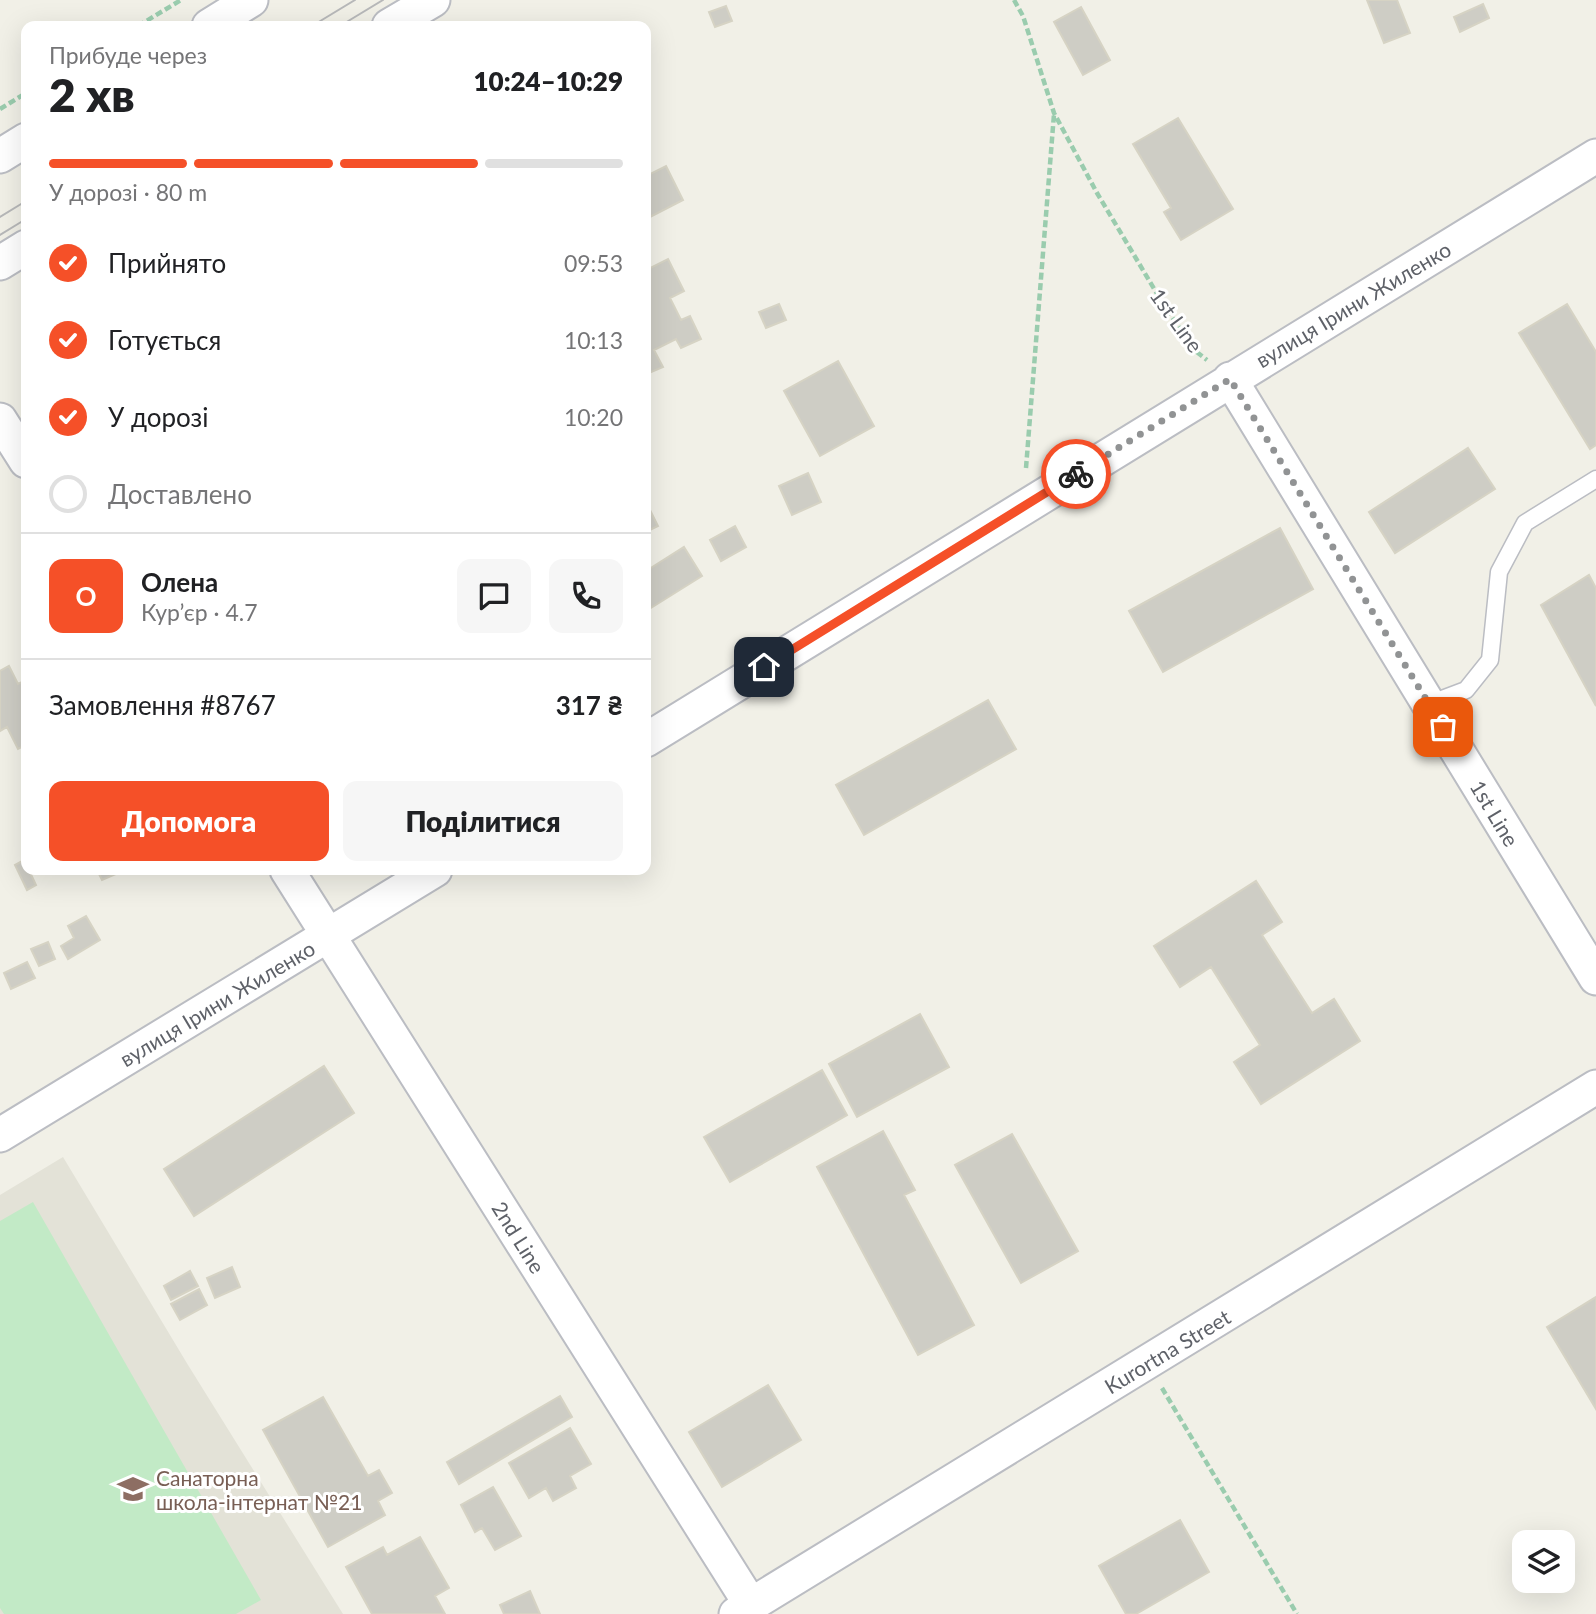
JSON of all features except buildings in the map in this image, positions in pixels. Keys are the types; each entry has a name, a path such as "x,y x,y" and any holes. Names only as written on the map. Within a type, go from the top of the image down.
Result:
{"street":[{"path":"217,21 251,0"},
{"path":"397,21 433,0"},
{"path":"0,156 21,143"},
{"name":"вулиця Ірини Жиленко","path":"651,737 1596,156"},
{"path":"0,263 21,250"},
{"name":"1st Line","path":"1230,379 1596,978"},
{"path":"0,420 21,453"},
{"name":"2nd Line","path":"290,875 744,1610"},
{"name":"вулиця Ірини Жиленко","path":"0,1135 427,875"},
{"name":"Kurortna Street","path":"744,1610 1596,1087"}],"lane":[{"path":"1429,704 1465,690 1490,660 1499,572 1525,523 1596,479"}],"path":[{"path":"146,21 181,0"},
{"name":"1st Line","path":"1014,0 1023,16 1054,113 1097,192 1162,302 1194,350 1230,379"},
{"path":"0,109 21,96"},
{"path":"1023,507 1054,113"},
{"path":"1147,1363 1297,1614"}],"shaded area":[{"name":"Санаторна школа-інтернат №21","path":"63,1157 343,1614 0,1614 0,1195"}],"green space":[{"name":"Санаторна школа-інтернат №21","path":"33,1202 261,1600 236,1614 4,1614 0,1608 0,1221"}],"tram line":[{"path":"320,21 355,0"},
{"path":"348,21 383,0"},
{"path":"0,217 21,204"},
{"path":"0,235 21,222"}],"way so far":[{"path":"1076,474 1230,379 1443,727"}],"place":[{"name":"Санаторна школа-інтернат №21","path":"133,1489"}],"route":[{"path":"764,667 1076,474"}]}
